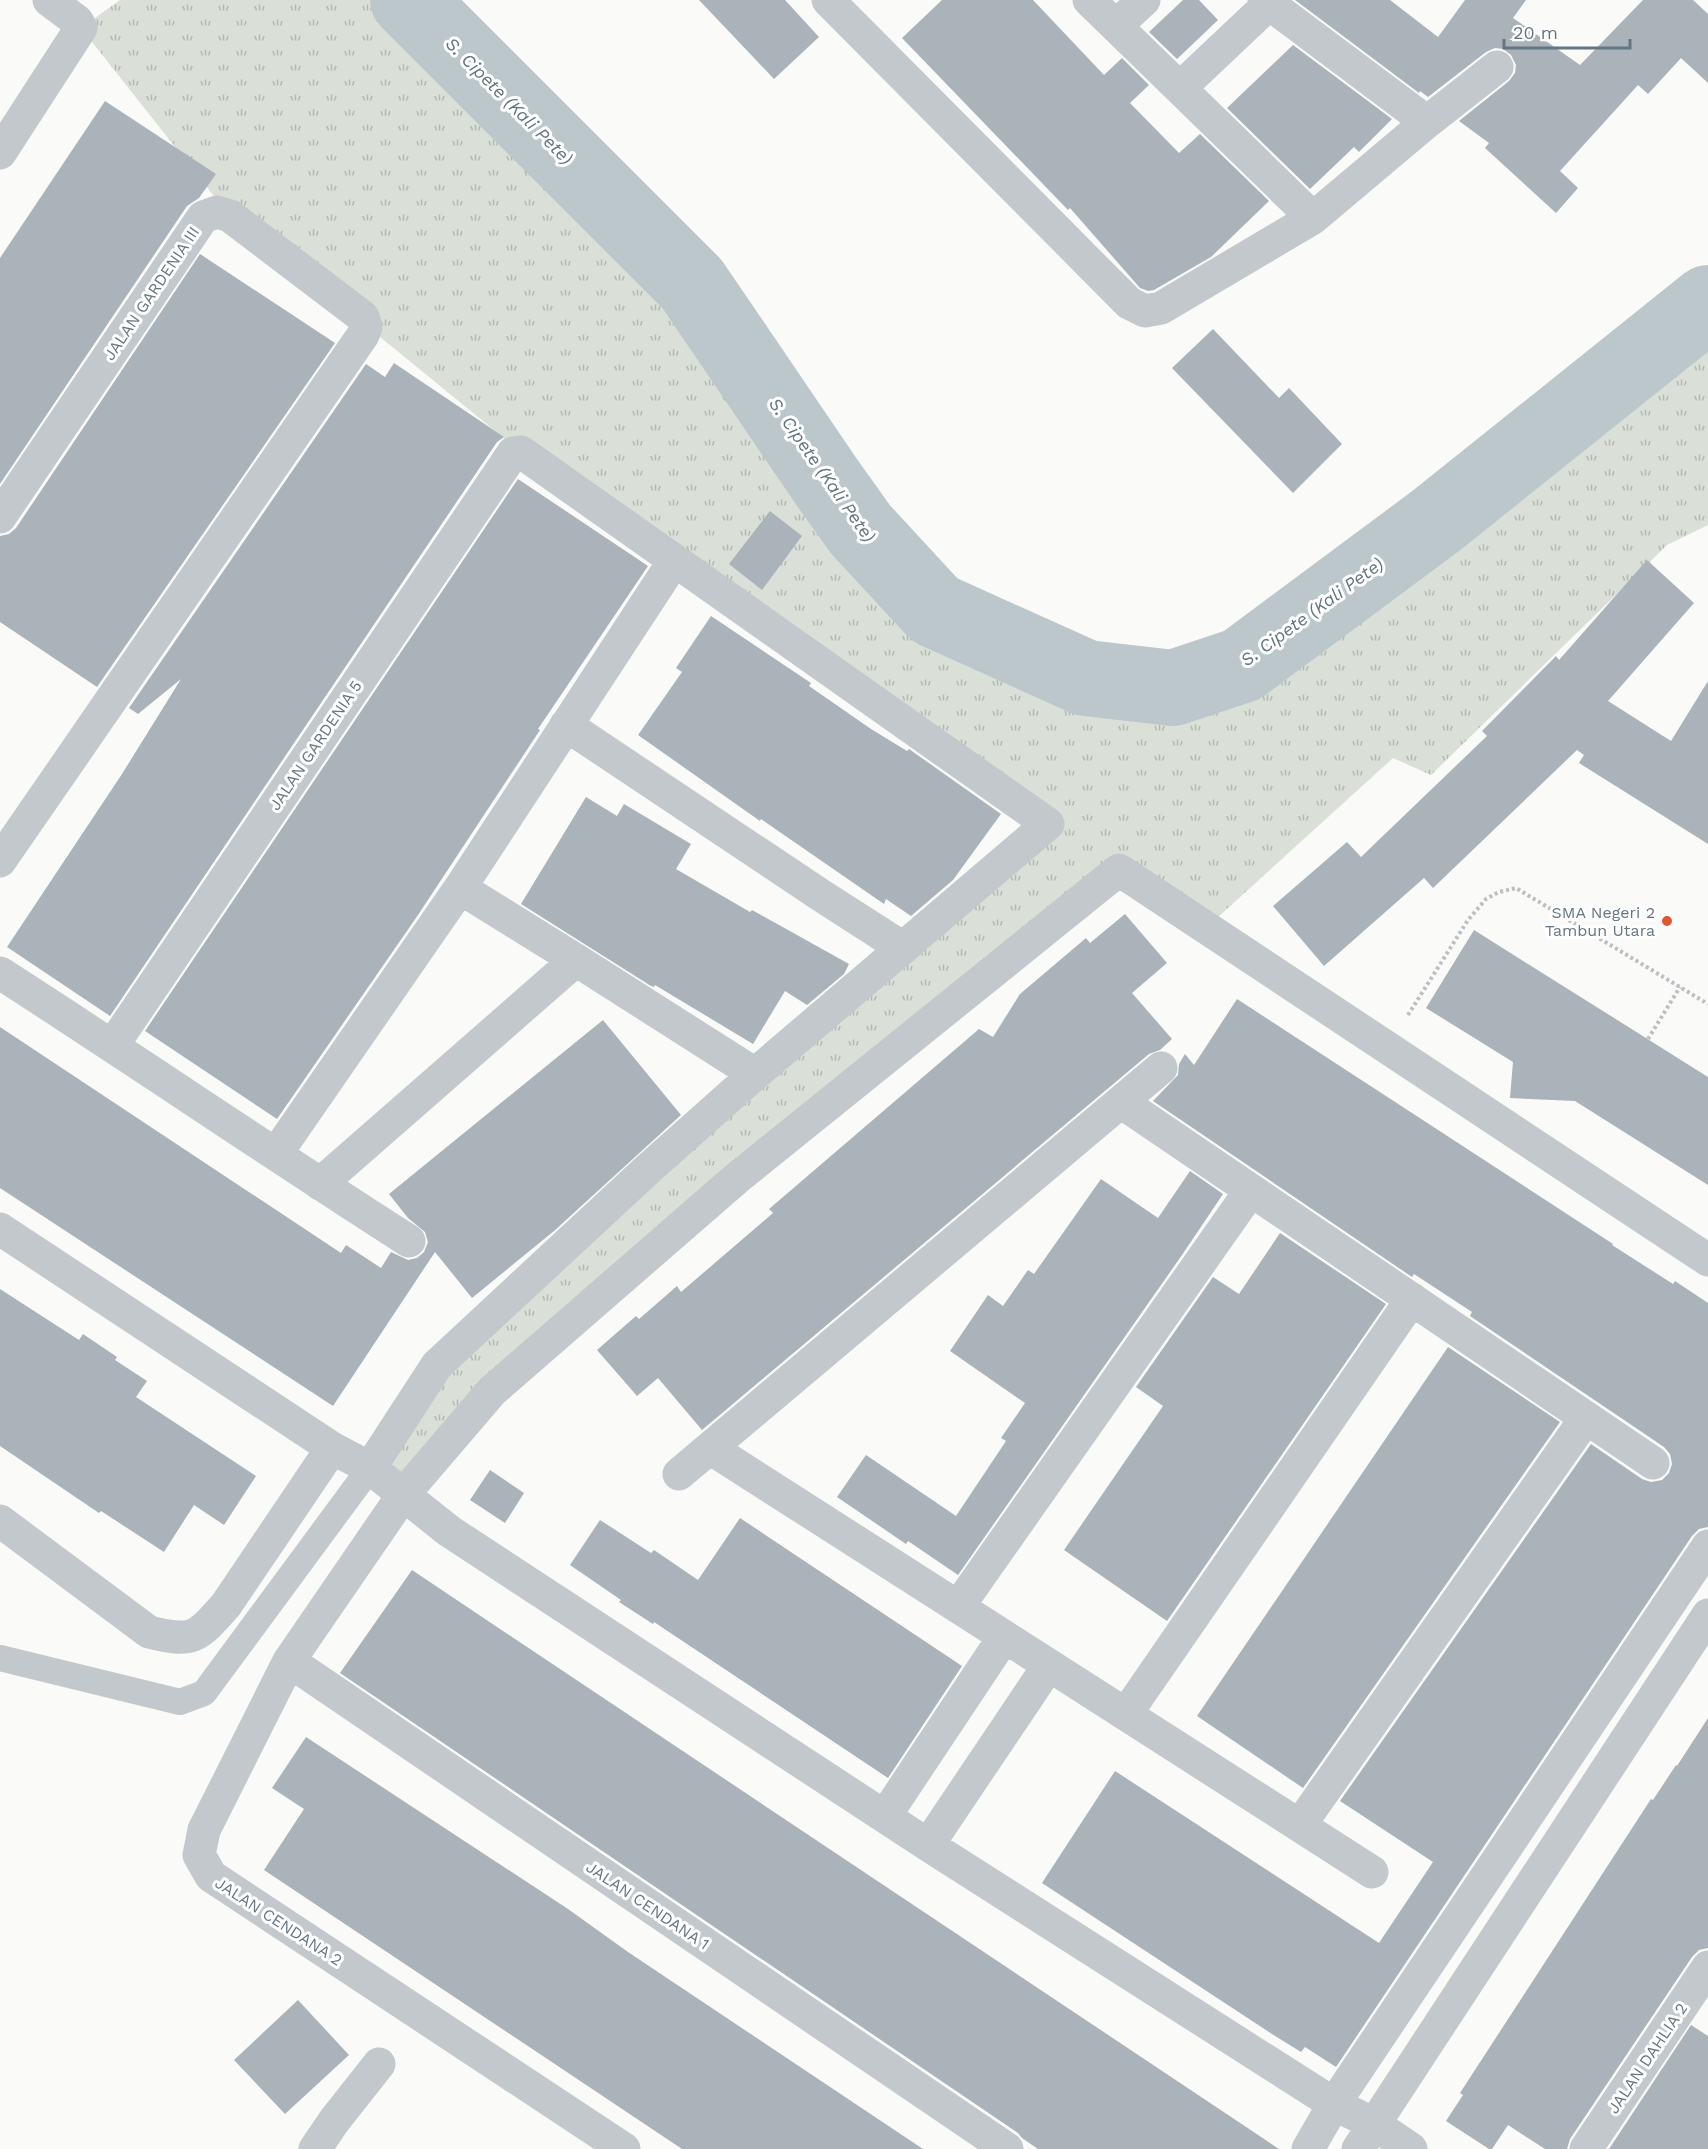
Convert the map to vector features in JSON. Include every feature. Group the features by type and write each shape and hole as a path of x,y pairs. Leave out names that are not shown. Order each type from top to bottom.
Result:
{"street":[{"path":"0,153 81,28 77,21 49,0"},
{"path":"1089,0 1313,218"},
{"path":"1116,26 1144,0"},
{"path":"1180,88 1267,2 1427,122"},
{"path":"845,6 1129,303 1145,311 1161,308 1313,218 1427,122 1497,67"},
{"name":"JALAN GARDENIA III","path":"0,517 203,217 217,212 230,216 363,317 366,327 363,335 0,861"},
{"name":"JALAN GARDENIA 5","path":"113,1045 513,453 521,452 674,561"},
{"path":"276,1154 460,888 674,561 1048,824 755,1074 647,1170 437,1365 370,1468"},
{"path":"566,725 903,948"},
{"name":"JALAN CENDANA 2","path":"624,2149 211,1876 199,1855 204,1830 290,1661 403,1495 492,1391 737,1178 1119,870 1387,1048"},
{"path":"460,888 755,1074"},
{"path":"320,1184 576,960"},
{"path":"0,973 113,1045 408,1241"},
{"path":"1387,1048 1708,1260"},
{"path":"680,1474 1161,1068"},
{"path":"1122,1102 1653,1463"},
{"path":"958,1607 1251,1190"},
{"path":"0,1229 332,1448 370,1468 449,1531 928,1845 1334,2104 1366,2137 1411,2149"},
{"path":"1126,1714 1412,1299"},
{"path":"1300,1825 1586,1418"},
{"path":"0,1521 149,1632 174,1638 193,1637 207,1626 226,1605 332,1448"},
{"path":"710,1448 1372,1872"},
{"path":"1308,2149 1334,2104 1708,1546"},
{"path":"1366,2137 1708,1615"},
{"path":"885,1816 1004,1636"},
{"name":"JALAN CENDANA 1","path":"290,1661 1007,2149"},
{"path":"928,1845 1049,1665"},
{"name":"JALAN DAHLIA 2","path":"1586,2149 1708,1967"},
{"path":"315,2149 379,2064"}],"lane":[{"path":"0,1658 180,1702 204,1694 370,1468"}],"path":[{"path":"1387,1048 1468,920 1486,899 1499,892 1516,888 1708,1004"},
{"path":"1648,1039 1680,987"}],"green space":[{"path":"120,0 402,0 692,284 838,497 935,610 1086,678 1173,688 1242,665 1708,298 1708,525 1667,545 1431,775 1393,758 1206,928 1119,871 737,1178 403,1495 370,1468 437,1365 1048,824 521,452 221,205 81,28"}],"building":[{"path":"699,0 785,0 819,37 774,79"},
{"path":"942,0 1033,0 1104,75 1122,58 1149,85 1130,103 1179,153 1200,134 1269,201 1211,257 1154,290 1148,291 1140,288 1070,208 1068,210 902,38"},
{"path":"1183,0 1199,0 1218,20 1177,59 1149,32"},
{"path":"1295,0 1390,0 1438,37 1465,0 1526,0 1513,18 1580,65 1643,0 1693,0 1708,14 1708,83 1681,58 1648,94 1638,85 1560,171 1578,188 1556,213 1485,148 1489,143 1459,121 1509,81 1515,73 1516,65 1511,55 1503,49 1495,48 1486,52 1428,97 1420,91 1419,93"},
{"path":"1293,45 1392,119 1359,152 1354,147 1310,189 1227,108"},
{"path":"105,101 216,174 199,198 187,206 0,484 0,258"},
{"path":"200,254 335,343 97,687 0,622 0,536 9,534 16,528"},
{"path":"1213,329 1279,398 1289,388 1342,444 1293,493 1172,368"},
{"path":"394,363 504,437 497,442 110,1016 7,947 122,774 181,679 138,714 129,708 366,364 385,377"},
{"path":"518,479 648,566 538,729 540,730 418,915 277,1119 145,1031"},
{"path":"770,511 802,536 762,590 729,564"},
{"path":"1647,560 1694,603 1608,701 1671,741 1708,681 1708,844 1579,763 1584,755 1577,750 1433,888 1424,878 1324,966 1273,906 1347,842 1361,857 1487,736 1482,731 1556,656 1559,660"},
{"path":"711,616 811,683 809,686 871,729 907,751 909,749 1001,814 953,880 911,916 886,899 884,904 761,819 760,821 638,735 682,672 676,668"},
{"path":"586,797 617,816 624,804 691,844 676,869 750,912 752,910 849,964 844,974 807,1005 785,991 753,1044 655,985 651,986 521,904"},
{"path":"1125,914 1167,963 1132,993 1172,1039 1160,1050 1149,1054 702,1430 658,1378 637,1396 597,1350 636,1316 639,1319 677,1286 681,1292 773,1213 769,1209 979,1029 993,1037 1020,994 1086,938 1090,943"},
{"path":"1474,930 1708,1077 1708,1185 1575,1101 1510,1098 1513,1062 1426,1008"},
{"path":"1237,999 1612,1245 1673,1284 1675,1281 1708,1303 1708,1527 1699,1529 1692,1536 1336,2067 1305,2047 1301,2052 1272,2034 1042,1883 1115,1771 1379,1943 1433,1862 1340,1801 1591,1444 1642,1479 1651,1482 1662,1480 1669,1473 1672,1464 1670,1454 1664,1447 1470,1316 1472,1312 1414,1274 1412,1277 1153,1101 1178,1075 1179,1064 1185,1054 1194,1065"},
{"path":"603,1020 681,1115 554,1231 472,1298 435,1252 333,1406 0,1188 0,1027 341,1253 346,1245 381,1268 391,1252 408,1260 417,1258 424,1252 428,1242 425,1232 408,1218 389,1194"},
{"path":"1190,1171 1223,1194 958,1575 908,1541 906,1544 837,1497 866,1455 956,1516 1006,1441 1001,1438 1025,1403 950,1351 988,1295 1003,1306 1028,1270 1034,1274 1101,1179 1158,1218"},
{"path":"1280,1233 1386,1304 1167,1621 1064,1550 1163,1406 1136,1387 1213,1277 1239,1294"},
{"path":"0,1289 79,1340 83,1334 117,1357 115,1360 147,1381 136,1397 256,1476 224,1525 194,1505 164,1552 101,1511 99,1513 0,1446"},
{"path":"1448,1347 1560,1422 1303,1788 1197,1716"},
{"path":"490,1470 524,1493 505,1523 470,1500"},
{"path":"740,1518 962,1666 888,1778 654,1622 653,1624 619,1602 621,1600 570,1565 600,1520 651,1553 654,1550 698,1580"},
{"path":"412,1570 1279,2149 1038,2149 1018,2133 340,1673"},
{"path":"1708,1718 1708,1948 1699,1950 1692,1957 1570,2139 1567,2149 1545,2149 1508,2125 1492,2149 1489,2149 1446,2121 1463,2095 1460,2093 1651,1799 1653,1800 1677,1766"},
{"path":"306,1737 568,1909 628,1952 923,2149 682,2149 264,1870 304,1809 272,1788"},
{"path":"298,2000 349,2055 285,2114 234,2060"},
{"path":"1691,2025 1708,2036 1708,2149 1609,2149"}],"waterway":[{"name":"S. Cipete (Kali Pete)","path":"408,0 692,284 861,530 935,610 1086,678 1173,688 1242,665 1437,520 1708,303"}],"place":[{"name":"SMA Negeri 2 Tambun Utara","path":"1667,921"}]}
